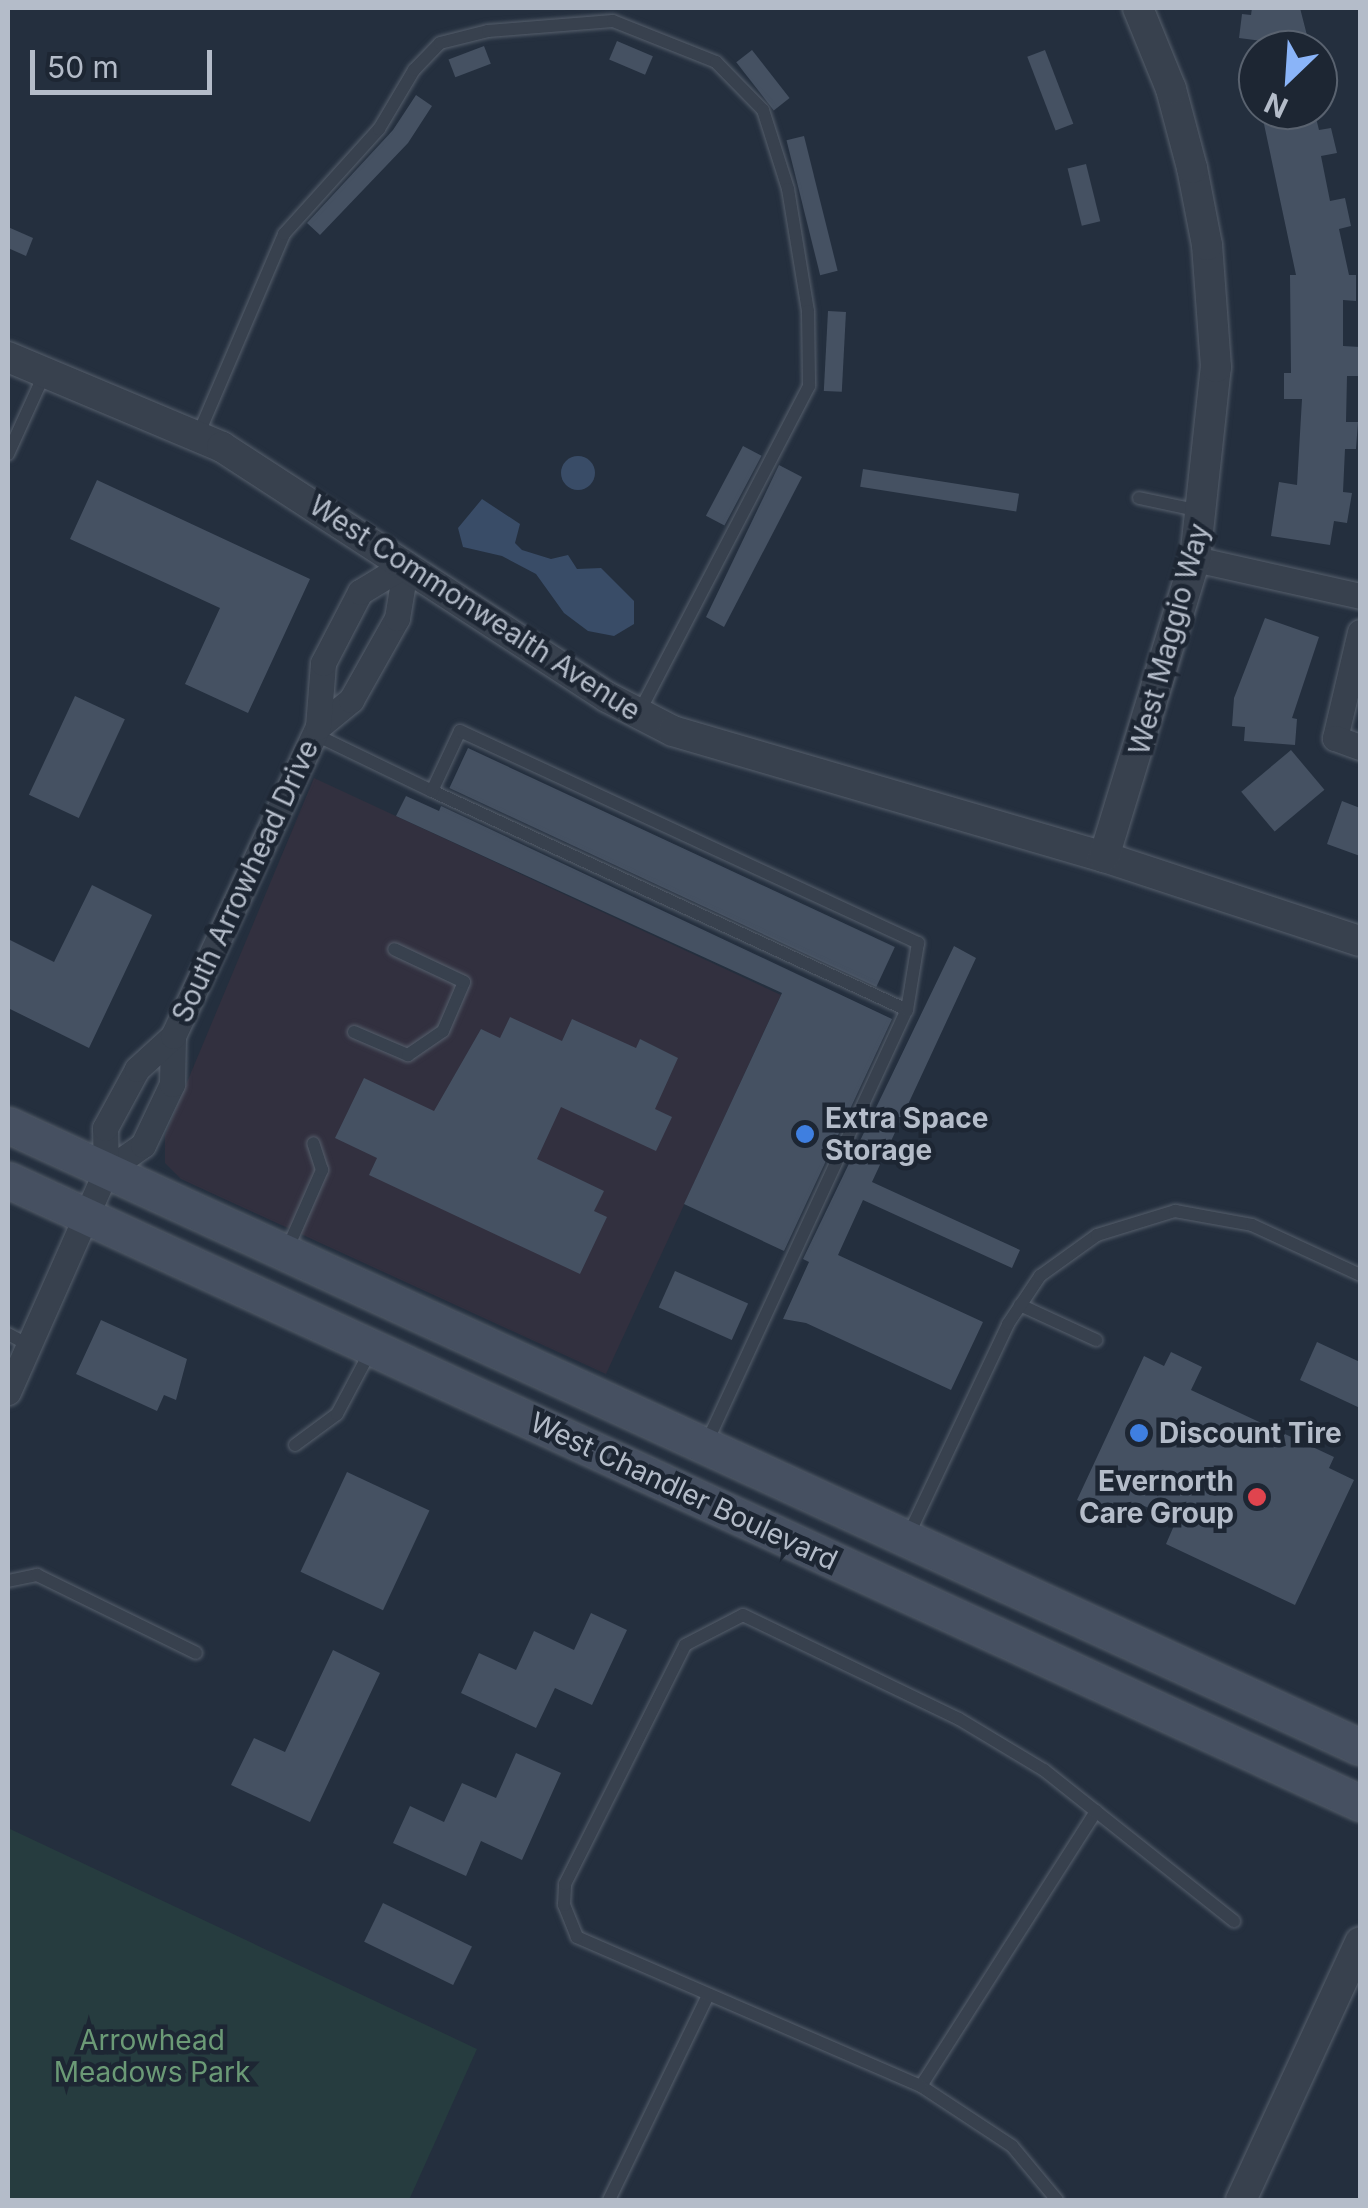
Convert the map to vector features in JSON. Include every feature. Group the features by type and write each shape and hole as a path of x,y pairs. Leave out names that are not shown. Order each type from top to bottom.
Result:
{"main road":[{"name":"West Chandler Boulevard","path":"8,1125 96,1193 372,1347 1360,1803"},
{"name":"West Chandler Boulevard","path":"8,1180 96,1193 286,1252 1360,1747"}],"street":[{"name":"West Maggio Way","path":"1104,856 1195,558 1216,367 1207,245 1171,89 1138,8"},
{"name":"West Commonwealth Avenue","path":"8,356 198,435 406,564 638,716 708,745 1104,856 1360,941"},
{"path":"1195,558 1360,596"},
{"name":"South Arrowhead Drive","path":"316,730 351,700 398,618 406,564"},
{"name":"South Arrowhead Drive","path":"96,1193 105,1128 137,1069 172,1036 316,730 323,663 360,592 406,564"},
{"path":"1360,632 1335,738 1360,747"},
{"name":"South Arrowhead Drive","path":"96,1193 143,1145 172,1084 172,1036"},
{"path":"8,1392 18,1339 96,1193"},
{"path":"1241,2200 1360,1942"}],"lane":[{"path":"198,435 284,234 380,128 414,70 440,43 488,30 613,21 716,62 763,110 788,190 808,311 809,386 638,716"},
{"path":"8,454 46,372"},
{"path":"1139,498 1202,512"},
{"path":"316,730 432,791 907,1010"},
{"path":"432,791 460,731 918,943 907,1010 706,1444"},
{"path":"354,1032 408,1055 443,1030 464,982 394,949"},
{"path":"286,1252 322,1170 313,1144"},
{"path":"908,1536 1020,1306 1040,1276 1097,1235 1176,1212 1252,1225 1360,1275"},
{"path":"1020,1306 1096,1340"},
{"path":"295,1444 337,1414 372,1347"},
{"path":"8,1581 37,1575 196,1653"},
{"path":"1057,2200 1012,2146 922,2086 577,1937 564,1894 685,1644 743,1615 959,1719 1096,1811 1234,1921"},
{"path":"922,2086 1096,1811"},
{"path":"609,2200 708,1995"}],"shaded area":[{"path":"314,778 781,995 606,1374 181,1179 165,1163 165,1135"}],"green space":[{"name":"Arrowhead Meadows Park","path":"8,1828 477,2049 409,2200 8,2200"}],"water":[{"path":"578,456 590,461 595,473 590,485 578,490 566,485 561,473 566,461"},
{"path":"482,499 520,524 515,543 522,550 551,559 568,555 577,569 601,568 634,601 634,624 614,636 588,631 564,613 536,574 502,556 463,547 458,528"}],"building":[{"path":"1252,8 1300,8 1306,30 1240,30 1242,14 1251,15"},
{"path":"617,41 653,56 645,75 609,59"},
{"path":"484,46 491,64 455,77 449,60"},
{"path":"752,50 790,98 774,110 736,62"},
{"path":"1045,50 1073,124 1056,131 1027,57"},
{"path":"416,95 432,106 408,143 320,235 307,223 393,130"},
{"path":"1265,130 1331,130 1337,153 1321,156 1330,201 1345,198 1351,226 1339,229 1349,275 1356,275 1356,301 1343,300 1343,346 1360,347 1359,376 1347,376 1346,422 1358,422 1356,449 1345,449 1343,492 1352,493 1347,523 1334,521 1330,545 1271,536 1279,482 1297,485 1302,399 1284,399 1284,373 1291,373 1290,275 1296,275"},
{"path":"804,136 838,271 820,275 787,140"},
{"path":"1086,164 1100,221 1082,226 1068,169"},
{"path":"8,227 33,238 26,256 8,248"},
{"path":"828,311 846,312 842,392 824,391"},
{"path":"743,446 762,456 724,526 706,516"},
{"path":"779,465 802,477 724,627 706,617"},
{"path":"863,469 1019,494 1016,511 860,487"},
{"path":"97,480 310,579 248,713 185,684 220,608 70,539"},
{"path":"1265,618 1319,637 1292,718 1297,719 1295,745 1244,741 1245,727 1232,726 1234,698"},
{"path":"75,696 125,719 79,818 29,795"},
{"path":"468,748 895,947 876,987 449,788"},
{"path":"1291,750 1324,790 1275,832 1241,792"},
{"path":"406,796 439,811 441,806 892,1019 784,1251 684,1204 782,993 396,816"},
{"path":"1342,801 1360,808 1360,856 1327,844"},
{"path":"92,885 152,915 89,1048 8,1008 8,939 54,962"},
{"path":"954,946 976,958 872,1182 1020,1250 1012,1268 863,1200 838,1255 983,1322 951,1390 806,1323 783,1319 809,1262 803,1259"},
{"path":"510,1017 562,1041 572,1019 636,1048 640,1039 678,1058 655,1109 672,1117 656,1151 561,1107 537,1159 604,1191 594,1211 607,1217 580,1274 369,1175 377,1158 335,1138 364,1078 434,1111 481,1029 500,1038"},
{"path":"675,1271 748,1304 732,1340 659,1308"},
{"path":"101,1320 187,1359 176,1400 164,1395 157,1411 76,1374"},
{"path":"1317,1342 1360,1362 1360,1408 1300,1380"},
{"name":"Evernorth Care Group","path":"1171,1352 1202,1367 1191,1390 1334,1457 1329,1468 1354,1480 1295,1605 1166,1544 1176,1521 1138,1503 1129,1524 1077,1500 1144,1356 1164,1366"},
{"path":"347,1472 429,1510 383,1610 301,1572"},
{"path":"591,1613 627,1630 592,1705 555,1688 536,1728 461,1693 479,1653 516,1670 534,1631 574,1650"},
{"path":"333,1650 380,1673 310,1822 231,1785 254,1738 285,1752"},
{"path":"516,1753 561,1773 522,1860 481,1841 466,1876 393,1843 410,1806 444,1822 462,1783 496,1798"},
{"path":"383,1903 472,1946 453,1985 364,1942"}],"place":[{"name":"Extra Space Storage","path":"805,1134"},
{"name":"Discount Tire","path":"1139,1433"},
{"name":"Evernorth Care Group","path":"1257,1497"}]}
